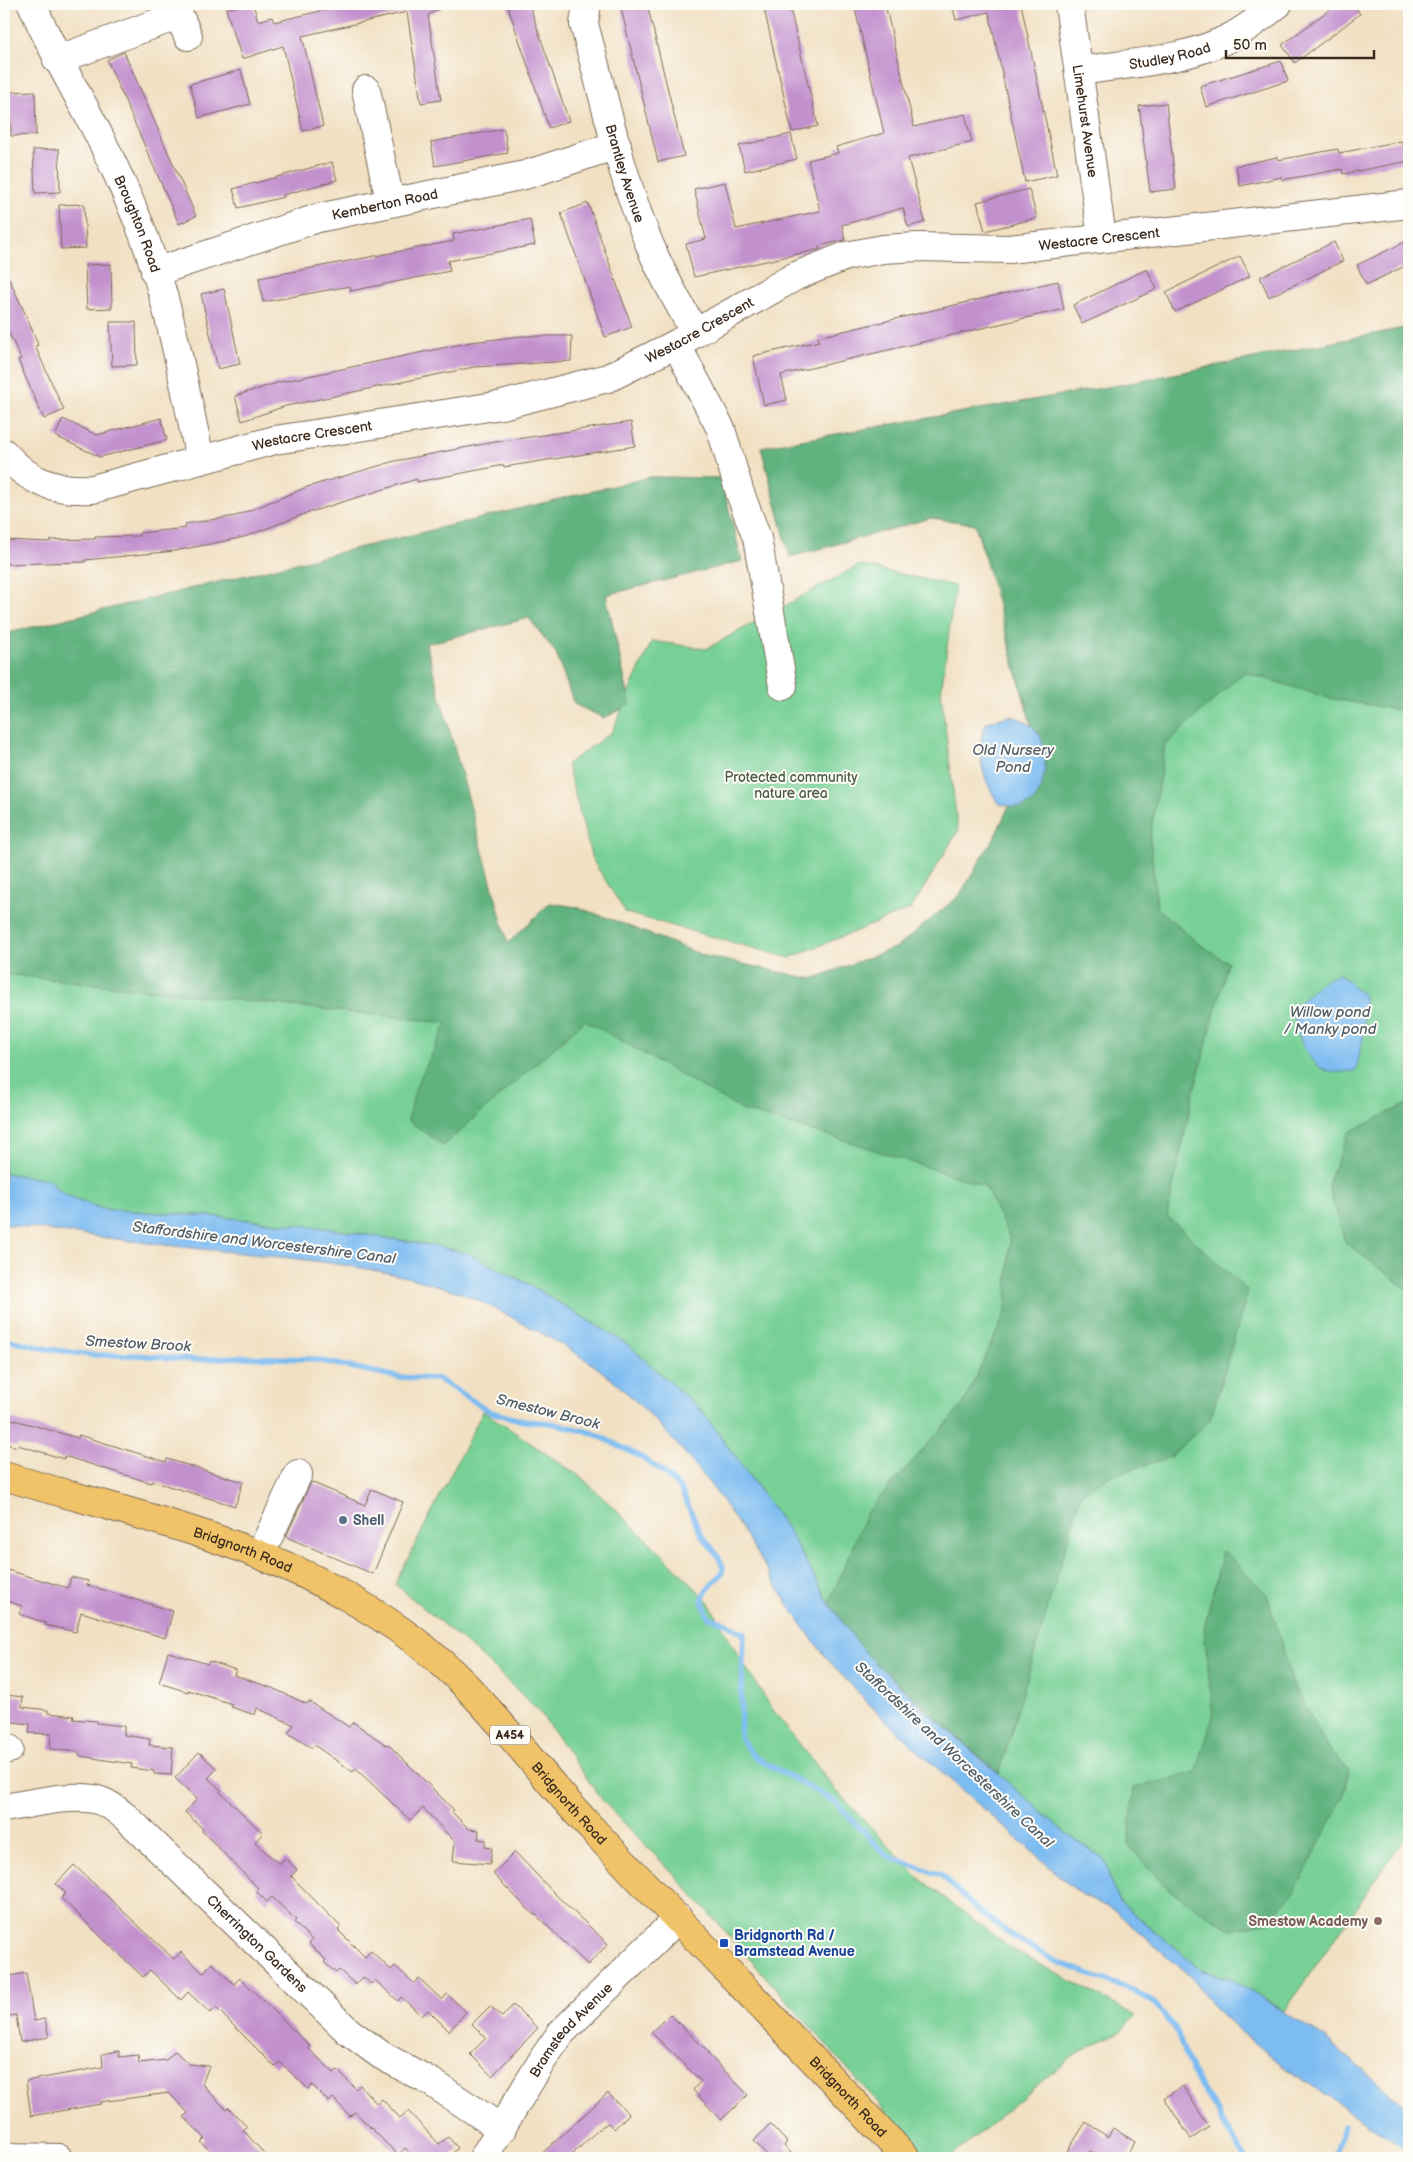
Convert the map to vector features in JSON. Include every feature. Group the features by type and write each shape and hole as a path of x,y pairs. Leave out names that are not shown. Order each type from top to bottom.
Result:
{"highway":[{"name":"Bridgnorth Road","path":"4,1476 197,1533 260,1555 297,1570 344,1595 390,1623 463,1683 575,1811 906,2158"}],"street":[{"name":"Broughton Road","path":"32,4 57,60 119,177 139,224 156,272 172,328 200,459"},
{"name":"Brantley Avenue","path":"587,4 584,24 617,145 643,225 721,429 740,492 758,538 783,686"},
{"name":"Limehurst Avenue","path":"1069,4 1080,71 1102,238"},
{"name":"Studley Road","path":"1080,71 1167,58 1204,48 1230,38 1254,23 1278,4"},
{"path":"57,60 179,15 188,36"},
{"path":"367,90 390,201"},
{"name":"Kemberton Road","path":"156,272 318,218 390,201 524,175 617,145"},
{"name":"Westacre Crescent","path":"4,452 25,473 55,488 72,490 93,489 275,440 502,406 608,378 686,338 796,276 846,256 883,249 917,247 1008,248 1409,204"},
{"path":"260,1555 298,1474"},
{"name":"Cherrington Gardens","path":"4,1808 78,1798 96,1799 112,1806 128,1819 348,2031 375,2051 431,2082 502,2129"},
{"name":"Bramstead Avenue","path":"484,2158 545,2056 561,2033 678,1918"},
{"path":"5,2152 58,2158"}],"green space":[{"path":"1409,327 1409,1832 1284,2011 1231,1979 1201,1970 1120,1902 1111,1884 1105,1860 1068,1835 931,1715 829,1603 788,1530 703,1412 627,1344 528,1284 469,1254 441,1247 325,1228 210,1216 102,1209 66,1195 56,1188 50,1180 4,1173 4,818 448,1023 550,903 576,907 705,956 812,979 897,947 959,896 995,836 1037,746 975,524 931,518 790,557 761,447 1119,385"},
{"path":"1409,327 1409,712 1329,698 1244,672 1165,745 1150,837 1157,908 1198,943 1228,963 1192,1099 1167,1216 1248,1291 1210,1420 1170,1457 1108,1477 1081,1494 999,1774 870,1658 829,1603 867,1512 963,1405 1006,1312 1010,1238 985,1186 850,1142 744,1111 585,1020 443,1146 408,1120 416,1087 447,1023 4,974 4,634 650,477 721,478 742,561 606,595 630,704 604,718 574,704 556,653 529,618 426,644 508,943 550,903 576,907 705,956 812,979 897,947 959,896 995,836 1037,746 993,578 975,524 931,518 790,557 761,447 1119,385"},
{"name":"Protected community nature area","path":"650,477 721,478 742,561 606,595 628,694 652,641 706,649 859,565 955,586 941,693 958,831 911,909 789,958 626,913 592,859 567,764 612,732 622,709 604,718 574,704 556,653 529,618 426,643 4,634"},
{"path":"1409,1103 1409,1291 1345,1242 1328,1184 1349,1132"},
{"path":"483,1411 581,1477 660,1552 708,1601 737,1653 773,1710 836,1790 920,1879 1010,1948 1136,2016 1120,2032 1074,2055 949,2158 927,2158 681,1882 602,1800 539,1711 482,1657 395,1584"},
{"path":"1223,1550 1267,1594 1293,1684 1331,1753 1349,1769 1343,1797 1297,1888 1269,1922 1232,1930 1169,1890 1128,1845 1134,1788 1196,1772 1213,1717 1204,1628"}],"water":[{"name":"Old Nursery Pond","path":"1009,716 1018,718 1034,728 1043,744 1045,765 1041,787 1037,796 1030,803 1022,807 999,804 984,775 980,754 983,732 987,722"},
{"name":"Willow pond / Manky pond","path":"1339,974 1364,995 1364,1034 1356,1071 1331,1072 1313,1061 1307,1054 1299,1036 1292,1009 1322,982"},
{"name":"Staffordshire and Worcestershire Canal","path":"4,1173 50,1180 56,1188 66,1195 102,1209 210,1216 325,1228 441,1247 469,1254 528,1284 627,1344 703,1412 788,1530 829,1603 870,1658 931,1715 1068,1835 1105,1860 1111,1884 1120,1902 1201,1970 1231,1979 1327,2039 1409,2110 1409,2152 1286,2068 1235,2027 1213,2006 1191,1977 1115,1911 1081,1894 1065,1881 891,1726 820,1650 748,1539 694,1464 639,1405 587,1360 548,1337 473,1298 430,1283 398,1275 300,1259 4,1224"}],"building":[{"path":"244,4 253,4 258,21 272,17 274,22 350,4 449,4 428,15 441,100 421,103 407,12 302,36 323,126 303,131 283,46 242,59 226,9"},
{"path":"507,4 529,4 569,121 549,128"},
{"path":"620,4 647,4 684,156 658,162"},
{"path":"763,4 789,4 818,126 792,132"},
{"path":"854,4 885,4 914,127 965,114 972,142 908,158 925,222 908,227 903,208 842,225 845,240 819,246 820,249 694,277 686,244 706,239 694,189 725,182 736,229 820,211 808,160 838,153 836,147 884,133"},
{"path":"952,4 1021,4 1057,175 1025,182 989,12 956,20"},
{"path":"1337,4 1353,4 1360,14 1295,63 1282,45"},
{"path":"124,52 196,216 179,224 107,60"},
{"path":"1281,61 1288,81 1206,107 1200,86"},
{"path":"241,70 250,104 199,118 190,84"},
{"path":"35,91 36,135 11,136 10,92"},
{"path":"1166,103 1176,189 1150,192 1139,106"},
{"path":"504,129 508,153 435,166 431,142"},
{"path":"791,134 797,159 745,171 739,146"},
{"path":"1401,141 1403,146 1409,145 1409,161 1343,174 1342,169 1282,180 1282,177 1240,186 1236,166 1277,157 1278,160 1338,149 1339,153"},
{"path":"59,149 60,192 35,193 33,150"},
{"path":"332,162 337,180 283,195 284,197 238,208 233,189"},
{"path":"1029,189 1037,218 985,231 977,202"},
{"path":"588,203 632,327 605,337 561,213"},
{"path":"84,204 86,248 61,249 59,205"},
{"path":"530,219 535,245 448,261 450,271 351,291 350,286 263,302 259,278 454,241 453,234"},
{"path":"1409,240 1409,264 1366,285 1357,265"},
{"path":"1334,242 1343,261 1269,297 1260,277"},
{"path":"1240,256 1250,276 1175,312 1166,292"},
{"path":"111,264 112,308 87,309 85,265"},
{"path":"4,268 29,322 38,345 35,346 64,410 44,419 18,360 21,359 4,322"},
{"path":"1147,269 1157,289 1082,324 1073,305"},
{"path":"1058,281 1064,309 781,375 787,400 764,405 753,356 819,341 818,337"},
{"path":"224,289 240,364 218,369 201,294"},
{"path":"110,322 136,322 137,365 112,366"},
{"path":"522,336 572,336 571,361 474,367 286,406 242,421 235,396 280,382 471,342"},
{"path":"161,418 167,440 100,457 55,436 63,419 97,435"},
{"path":"631,422 635,446 504,467 504,465 417,482 417,479 310,512 244,537 175,551 85,560 85,562 4,564 5,540 50,542 50,540 139,536 139,533 186,528 185,524 236,516 307,487 395,461 489,443"},
{"path":"4,1417 78,1438 79,1435 166,1462 167,1459 243,1482 235,1506 64,1456 64,1459 18,1445 17,1447 4,1443"},
{"name":"Shell","path":"311,1482 365,1505 372,1489 403,1502 373,1574 286,1537"},
{"path":"4,1569 68,1588 71,1577 88,1581 87,1585 173,1611 165,1638 81,1612 76,1632 45,1625 46,1623 19,1614 22,1606 4,1600"},
{"path":"168,1652 208,1664 209,1661 236,1670 234,1675 272,1688 307,1704 309,1701 349,1727 353,1722 386,1745 388,1744 454,1810 452,1812 469,1829 479,1830 478,1839 486,1840 485,1847 492,1848 490,1864 453,1861 455,1842 423,1808 410,1820 355,1768 353,1772 314,1745 312,1748 288,1733 294,1725 257,1708 255,1715 231,1707 232,1704 159,1683"},
{"path":"6,1695 23,1697 22,1707 74,1716 73,1719 124,1726 124,1735 150,1739 149,1745 173,1747 171,1775 154,1774 154,1771 131,1768 132,1764 79,1756 79,1752 50,1749 51,1734 29,1733 30,1724 4,1721"},
{"path":"199,1752 217,1769 208,1778 263,1833 255,1842 279,1864 285,1858 297,1870 291,1876 341,1927 338,1930 365,1957 371,1951 391,1970 395,1966 414,1983 419,1978 442,2000 447,1994 466,2012 449,2031 428,2010 422,2016 401,1997 398,2001 375,1980 371,1984 363,1977 356,1985 339,1970 336,1973 324,1962 326,1960 309,1944 312,1940 294,1922 296,1920 272,1897 267,1902 256,1891 258,1888 202,1831 203,1829 185,1812 197,1799 175,1778"},
{"path":"515,1852 555,1894 608,1944 588,1965 493,1874"},
{"path":"74,1865 174,1959 181,1952 203,1973 212,1963 234,1984 240,1978 310,2046 308,2048 334,2073 337,2070 356,2089 360,2085 377,2104 382,2099 400,2118 408,2111 439,2144 448,2137 458,2148 450,2156 452,2158 415,2158 405,2148 398,2155 355,2112 350,2116 333,2098 329,2102 312,2085 308,2089 280,2062 275,2067 216,2008 210,2013 188,1992 181,2000 150,1970 143,1977 61,1898 66,1893 56,1884"},
{"path":"26,1973 34,2021 45,2019 49,2037 20,2042 16,2015 4,2017 4,1977"},
{"path":"513,2005 538,2028 492,2076 470,2054 486,2038 472,2024 490,2006 502,2017"},
{"path":"670,2014 748,2095 721,2120 693,2090 701,2081 651,2032"},
{"path":"119,2051 119,2057 138,2055 139,2063 166,2060 175,2051 189,2064 209,2066 202,2084 247,2127 243,2130 268,2158 217,2158 201,2142 205,2138 184,2117 188,2113 169,2093 100,2102 101,2104 31,2116 26,2081 103,2067 102,2054"},
{"path":"1183,2086 1209,2127 1191,2139 1164,2098"},
{"path":"608,2093 629,2114 614,2129 608,2123 601,2127 572,2155 575,2158 537,2158"},
{"path":"1086,2122 1108,2137 1113,2128 1135,2142 1125,2158 1101,2158 1090,2151 1086,2158 1063,2158"},
{"path":"770,2124 787,2142 784,2146 796,2158 770,2158 754,2141"}],"waterway":[{"name":"Smestow Brook","path":"4,1339 48,1349 91,1355 137,1355 196,1360 237,1357 312,1359 398,1377 438,1379 491,1412 524,1421 551,1423 593,1433 641,1457 659,1469 680,1488 701,1534 718,1556 723,1567 722,1573 706,1591 702,1600 709,1618 726,1623 744,1634 740,1737 754,1757 834,1801 887,1856 941,1875 975,1908 1014,1937 1055,1961 1135,1991 1155,2004 1175,2028 1192,2072 1245,2158"},
{"path":"1332,2158 1344,2126"}],"place":[{"name":"Shell","path":"343,1520"},
{"name":"Smestow Academy","path":"1378,1921"},
{"name":"Bridgnorth Rd / Bramstead Avenue","path":"724,1943"}]}
